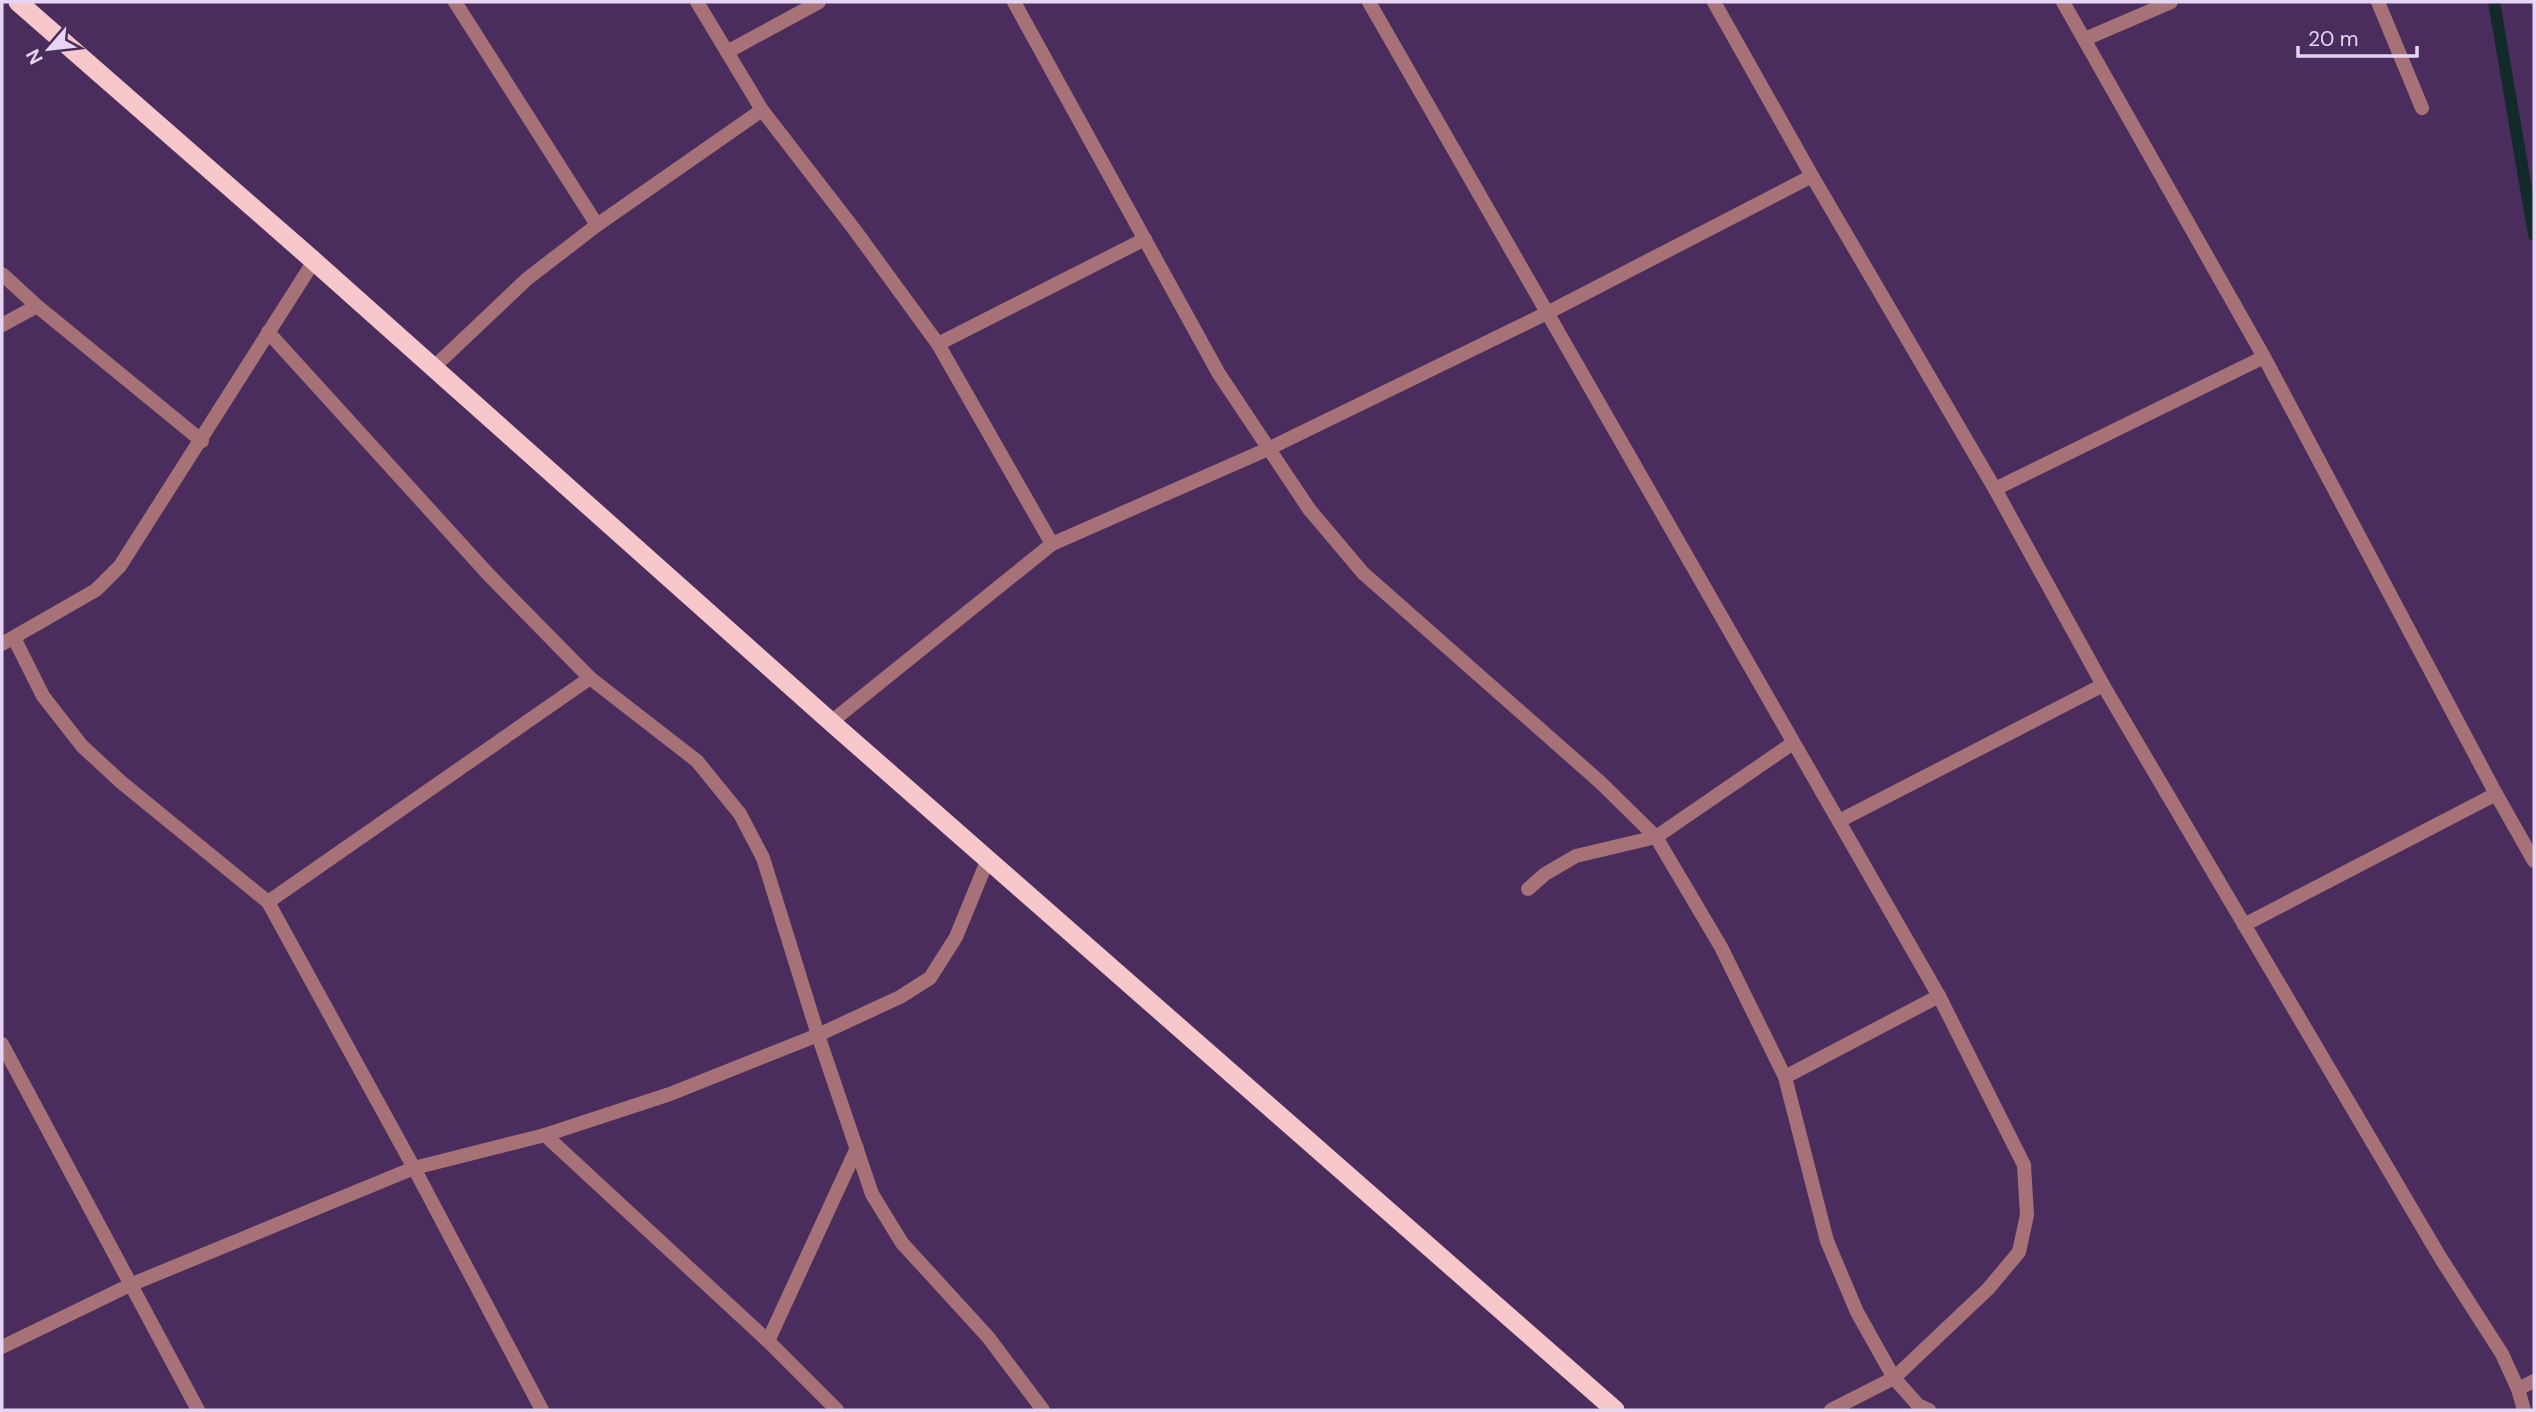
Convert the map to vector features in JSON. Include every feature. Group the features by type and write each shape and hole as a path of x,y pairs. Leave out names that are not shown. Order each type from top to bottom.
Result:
{"highway":[{"path":"18,2 434,367 831,722 1615,1410"}],"street":[{"path":"455,2 597,225"},
{"path":"696,2 762,110 938,344 1052,544"},
{"path":"727,52 819,2"},
{"path":"1014,2 1219,374 1309,509 1363,573 1600,782 1656,836 1721,947 1785,1077 1827,1241 1857,1312 1894,1378 1918,1405 1929,1410"},
{"path":"1369,2 1939,996 2024,1165 2027,1215 2019,1252 1988,1289 1894,1378 1831,1410"},
{"path":"1714,2 1995,489 2104,685 2440,1256 2502,1354 2524,1410"},
{"path":"2063,2 2264,357 2534,861"},
{"path":"2085,39 2171,2"},
{"path":"2378,2 2422,108"},
{"path":"434,367 527,279 597,225 762,110"},
{"path":"831,722 1052,544 1268,449 1547,313 1812,176"},
{"path":"938,344 1145,239"},
{"path":"314,261 202,441 120,566 96,590 8,641 43,696 82,746 121,782 268,902 414,1168 542,1410"},
{"path":"2,274 37,306 202,441"},
{"path":"2,325 37,306"},
{"path":"268,332 488,574 590,678 697,761 740,814 762,858 872,1194 902,1243 988,1337 1043,1410"},
{"path":"1995,489 2264,357"},
{"path":"268,902 590,678"},
{"path":"1839,821 2104,685"},
{"path":"1528,889 1545,874 1576,856 1656,836 1793,743"},
{"path":"2244,925 2496,794"},
{"path":"2,1347 130,1285 414,1168 545,1135 670,1094 818,1035 900,997 930,978 956,937 988,859"},
{"path":"1785,1077 1939,996"},
{"path":"2,1044 198,1410"},
{"path":"545,1135 768,1341 838,1410"},
{"path":"768,1341 857,1148"},
{"path":"2518,1389 2534,1381"}],"waterway":[{"path":"2494,2 2534,235"}]}
